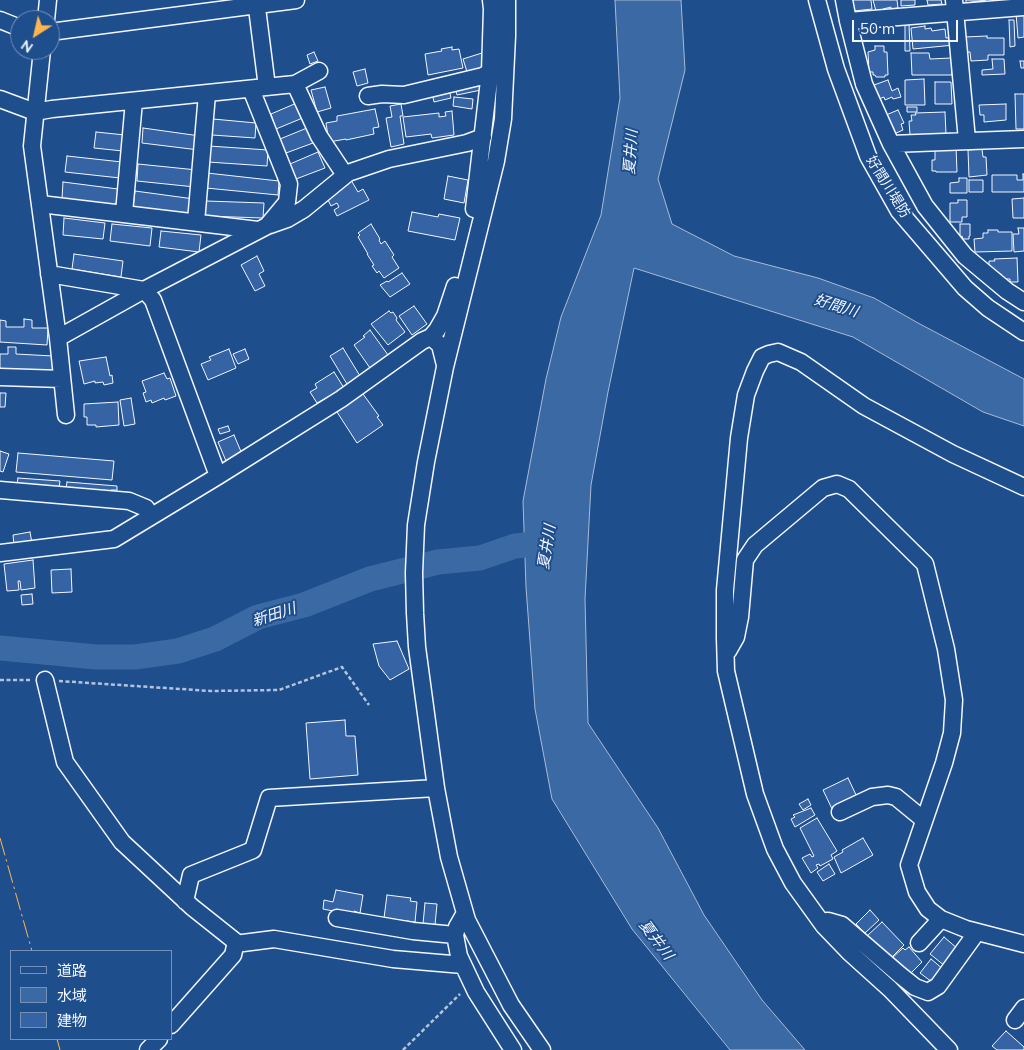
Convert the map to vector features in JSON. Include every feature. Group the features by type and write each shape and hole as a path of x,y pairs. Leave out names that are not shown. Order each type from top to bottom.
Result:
{"street":[{"path":"60,31 256,3 296,0"},
{"path":"0,553 114,539 341,399 437,330 445,316 455,288 472,218 490,72 491,0"},
{"path":"507,0 502,128 496,161 445,367 426,462 416,525 415,613 417,647 436,788 449,857 467,920 511,1005 542,1050"},
{"name":"好間川堤防","path":"817,0 836,69 861,138 868,156 899,211 965,288 988,308 1024,332"},
{"path":"844,0 864,84 892,144 925,206 965,256 1007,291 1024,302"},
{"path":"256,3 259,88 289,184 287,202 263,228"},
{"path":"848,21 955,6 1024,7"},
{"path":"955,6 968,140"},
{"path":"41,60 32,146 58,338 66,415"},
{"path":"0,99 35,112 295,84 319,71"},
{"path":"368,96 382,94 404,95 483,76 490,72"},
{"path":"295,84 319,136 345,175"},
{"path":"196,222 206,94"},
{"path":"124,214 134,101"},
{"path":"58,338 144,290 263,228 287,219 304,209 345,175 389,158 467,143 483,137"},
{"path":"892,144 1024,139"},
{"path":"40,204 263,228"},
{"path":"49,274 144,290 153,300 218,476"},
{"path":"431,336 440,344 445,367"},
{"path":"949,1050 821,922 793,883 765,825 755,794 726,670 725,590 739,438 746,395 755,371 762,357 778,352 800,362 864,406 952,454 1024,487"},
{"path":"0,377 62,379"},
{"path":"726,654 736,637 745,560 755,545 823,488 837,484 849,490 925,564 931,582 946,649 954,700 954,719 944,763 909,866 917,892 928,909 941,919 966,929 1024,944"},
{"path":"0,490 129,501 146,508 151,516"},
{"path":"46,680 65,762 122,842 185,901 236,942 233,955 172,1024"},
{"path":"185,901 191,875 253,850 269,798 436,788"},
{"path":"840,812 872,797 888,795 896,797 924,820"},
{"path":"465,913 455,935 459,956 470,980 513,1050"},
{"path":"337,918 455,935"},
{"path":"919,943 941,919"},
{"path":"821,922 828,921 842,925 900,975 915,986 928,992 938,986 977,932"},
{"path":"235,944 274,939 393,959 463,965"},
{"path":"148,1050 158,1040"}],"path":[{"path":"0,680 46,680 211,691 279,690 342,667 368,705"},
{"path":"403,1050 463,991 470,980"}],"water":[{"path":"615,0 681,0 685,70 658,179 672,224 734,256 818,278 874,298 1024,379 1024,426 983,412 853,337 634,268 591,485 585,599 588,723 658,828 704,915 762,1000 805,1050 730,1050 632,929 552,799 535,709 526,587 523,501 546,379 561,317 601,215 620,98"}],"building":[{"path":"852,0 871,0 872,9 854,11"},
{"path":"873,0 897,0 898,8 891,9 891,7 876,11"},
{"path":"901,0 915,0 915,5 901,6"},
{"path":"927,0 941,0 942,4 928,5"},
{"path":"966,0 986,0 966,3"},
{"path":"1016,13 1024,13 1024,37 1018,38"},
{"path":"1009,20 1014,20 1015,46 1010,47"},
{"path":"905,23 909,23 910,51 905,51"},
{"path":"925,26 925,29 931,28 932,31 945,29 946,38 953,37 954,45 913,49 911,28"},
{"path":"987,36 987,38 1004,38 1004,55 988,55 988,60 971,61 970,52 965,52 965,37"},
{"path":"875,46 884,46 884,52 887,52 888,75 885,75 885,77 876,77 873,75 873,72 869,72 868,52 875,50"},
{"path":"452,47 452,50 459,49 463,68 428,75 425,54"},
{"path":"314,52 318,61 310,64 307,55"},
{"path":"482,53 487,69 468,75 463,59"},
{"path":"911,53 929,53 930,59 951,58 952,75 912,75"},
{"path":"992,59 1004,59 1005,74 982,75 982,70 993,69"},
{"path":"1020,61 1024,61 1024,68 1021,68"},
{"path":"365,69 368,83 357,86 353,72"},
{"path":"924,79 925,105 905,105 905,80"},
{"path":"888,80 892,91 898,88 901,97 893,99 892,97 885,100 884,97 879,99 874,85"},
{"path":"479,82 481,90 457,95 455,87"},
{"path":"935,82 951,82 952,104 935,104"},
{"path":"325,87 331,108 317,112 311,90"},
{"path":"449,89 451,98 434,102 432,93"},
{"path":"1015,94 1024,94 1024,129 1016,129"},
{"path":"454,97 473,99 472,109 453,106"},
{"path":"299,102 305,117 276,129 271,114"},
{"path":"401,104 403,116 400,116 404,144 391,147 386,118 392,117 390,106"},
{"path":"1006,104 1006,120 984,122 984,115 980,115 979,105"},
{"path":"907,107 917,107 917,112 907,112"},
{"path":"375,109 379,127 373,128 374,134 329,142 326,123 337,121 337,116"},
{"path":"898,110 904,123 901,124 903,130 894,134 886,115"},
{"path":"452,111 454,135 432,138 431,134 406,137 403,117 439,113 439,117 446,116 445,112"},
{"path":"945,112 946,134 910,135 909,121 912,121 911,115 916,115 915,113"},
{"path":"213,119 256,123 255,138 212,135"},
{"path":"143,128 200,136 199,150 142,143"},
{"path":"307,128 313,143 286,153 280,139"},
{"path":"96,132 125,135 123,151 94,148"},
{"path":"209,146 268,150 267,166 208,162"},
{"path":"956,146 957,172 932,171 932,160 935,160 935,147"},
{"path":"982,149 983,157 986,157 987,175 969,177 968,150"},
{"path":"318,152 325,168 296,179 290,164"},
{"path":"67,156 122,162 120,178 65,172"},
{"path":"138,164 197,170 195,187 137,181"},
{"path":"207,173 279,181 278,195 206,188"},
{"path":"1023,174 1024,192 992,192 992,175 1017,175 1017,180 1023,180"},
{"path":"448,176 468,180 464,203 444,199"},
{"path":"959,178 967,178 967,193 950,193 950,183 959,182"},
{"path":"351,180 358,192 363,189 369,200 337,216 334,210 339,207 337,203 331,206 327,198 340,190 339,187"},
{"path":"969,180 983,180 983,192 969,192"},
{"path":"63,182 118,189 116,205 62,199"},
{"path":"135,191 194,199 192,215 133,208"},
{"path":"1024,198 1024,218 1013,218 1012,199"},
{"path":"958,200 967,200 967,217 962,217 962,222 950,222 950,203 958,203"},
{"path":"206,201 264,203 263,218 205,216"},
{"path":"412,212 438,217 439,214 460,218 455,240 408,231"},
{"path":"64,218 105,223 103,239 63,235"},
{"path":"112,224 152,228 150,246 110,241"},
{"path":"371,224 381,244 385,241 394,255 392,257 399,268 384,278 372,266 374,265 358,237 360,235 358,233"},
{"path":"960,224 970,224 969,239 960,237"},
{"path":"1018,228 1024,228 1024,251 1014,252 1013,234 1019,234"},
{"path":"988,230 1012,232 1012,251 975,252 974,239 983,238 983,233 988,233"},
{"path":"161,231 201,235 199,252 159,247"},
{"path":"74,254 123,261 121,277 72,269"},
{"path":"257,256 264,271 259,274 265,286 255,291 241,265"},
{"path":"1017,258 1018,282 1010,282 1010,279 1001,279 1001,274 989,271 989,261"},
{"path":"402,273 410,284 390,297 380,285"},
{"path":"414,306 427,324 412,335 399,316"},
{"path":"389,311 393,312 397,318 396,320 405,332 388,345 371,324"},
{"path":"24,319 32,320 32,328 48,328 47,345 0,342 0,320 6,321 6,327 24,327"},
{"path":"370,330 388,355 370,368 354,345 365,337 363,336"},
{"path":"8,347 16,347 16,354 53,356 53,372 0,369 0,354 8,354"},
{"path":"343,348 360,376 347,384 330,356"},
{"path":"229,349 236,368 208,380 201,364 211,360 209,357"},
{"path":"245,349 249,359 238,364 233,354"},
{"path":"106,357 113,383 104,385 103,382 95,383 95,381 84,384 79,361"},
{"path":"334,372 344,388 317,403 310,392 317,388 315,384"},
{"path":"164,373 167,379 170,378 176,396 152,403 151,400 146,402 143,393 146,392 142,381"},
{"path":"0,393 6,393 5,407 0,407"},
{"path":"363,394 379,416 377,417 383,425 357,443 337,412"},
{"path":"131,398 135,424 124,426 120,400"},
{"path":"118,402 119,425 96,427 96,425 87,425 87,417 84,417 84,404"},
{"path":"228,426 230,431 220,434 218,429"},
{"path":"234,435 242,454 226,461 218,442"},
{"path":"0,451 9,454 3,472 0,471"},
{"path":"18,453 114,461 112,480 16,472"},
{"path":"18,478 60,481 59,488 17,484"},
{"path":"67,482 117,486 117,490 111,490 111,492 66,488"},
{"path":"30,532 32,543 14,545 13,535"},
{"path":"33,560 35,588 21,590 20,581 18,581 19,590 7,591 4,564"},
{"path":"71,569 72,592 52,593 51,570"},
{"path":"32,594 33,604 22,605 21,595"},
{"path":"397,641 409,669 390,680 379,666 373,644"},
{"path":"345,720 346,736 355,736 358,775 310,779 306,723"},
{"path":"848,778 858,799 833,811 823,790"},
{"path":"808,799 811,805 803,810 799,804"},
{"path":"811,808 815,815 795,827 791,819 795,817 793,815"},
{"path":"817,818 837,851 831,855 833,859 820,866 819,864 816,865 818,868 811,873 802,858 810,854 812,857 814,856 800,828"},
{"path":"863,838 873,855 841,873 834,857"},
{"path":"829,864 835,874 823,881 817,872"},
{"path":"336,890 363,895 360,913 354,911 353,915 323,909 324,900 333,902"},
{"path":"387,895 411,898 410,901 417,902 415,922 384,918"},
{"path":"425,903 437,904 435,925 423,924"},
{"path":"870,910 879,920 865,933 856,924"},
{"path":"882,922 904,945 889,960 867,936"},
{"path":"944,937 958,949 945,966 930,954"},
{"path":"909,947 922,962 909,975 892,958 903,948 905,950"},
{"path":"931,959 943,969 932,982 920,973"},
{"path":"1006,1031 1024,1047 1024,1050 997,1050 992,1046"}],"waterway":[{"name":"新田川","path":"0,648 96,657 135,657 178,651 215,639 258,617 304,605 370,579 438,562 480,558 515,546 545,543"}],"power":[{"path":"0,838 32,950"},
{"path":"57,1040 60,1050"}],"water label":[{"name":"夏井川","path":"631,152"},
{"name":"好間川","path":"836,306"},
{"name":"夏井川","path":"547,547"},
{"name":"夏井川","path":"656,940"}]}
